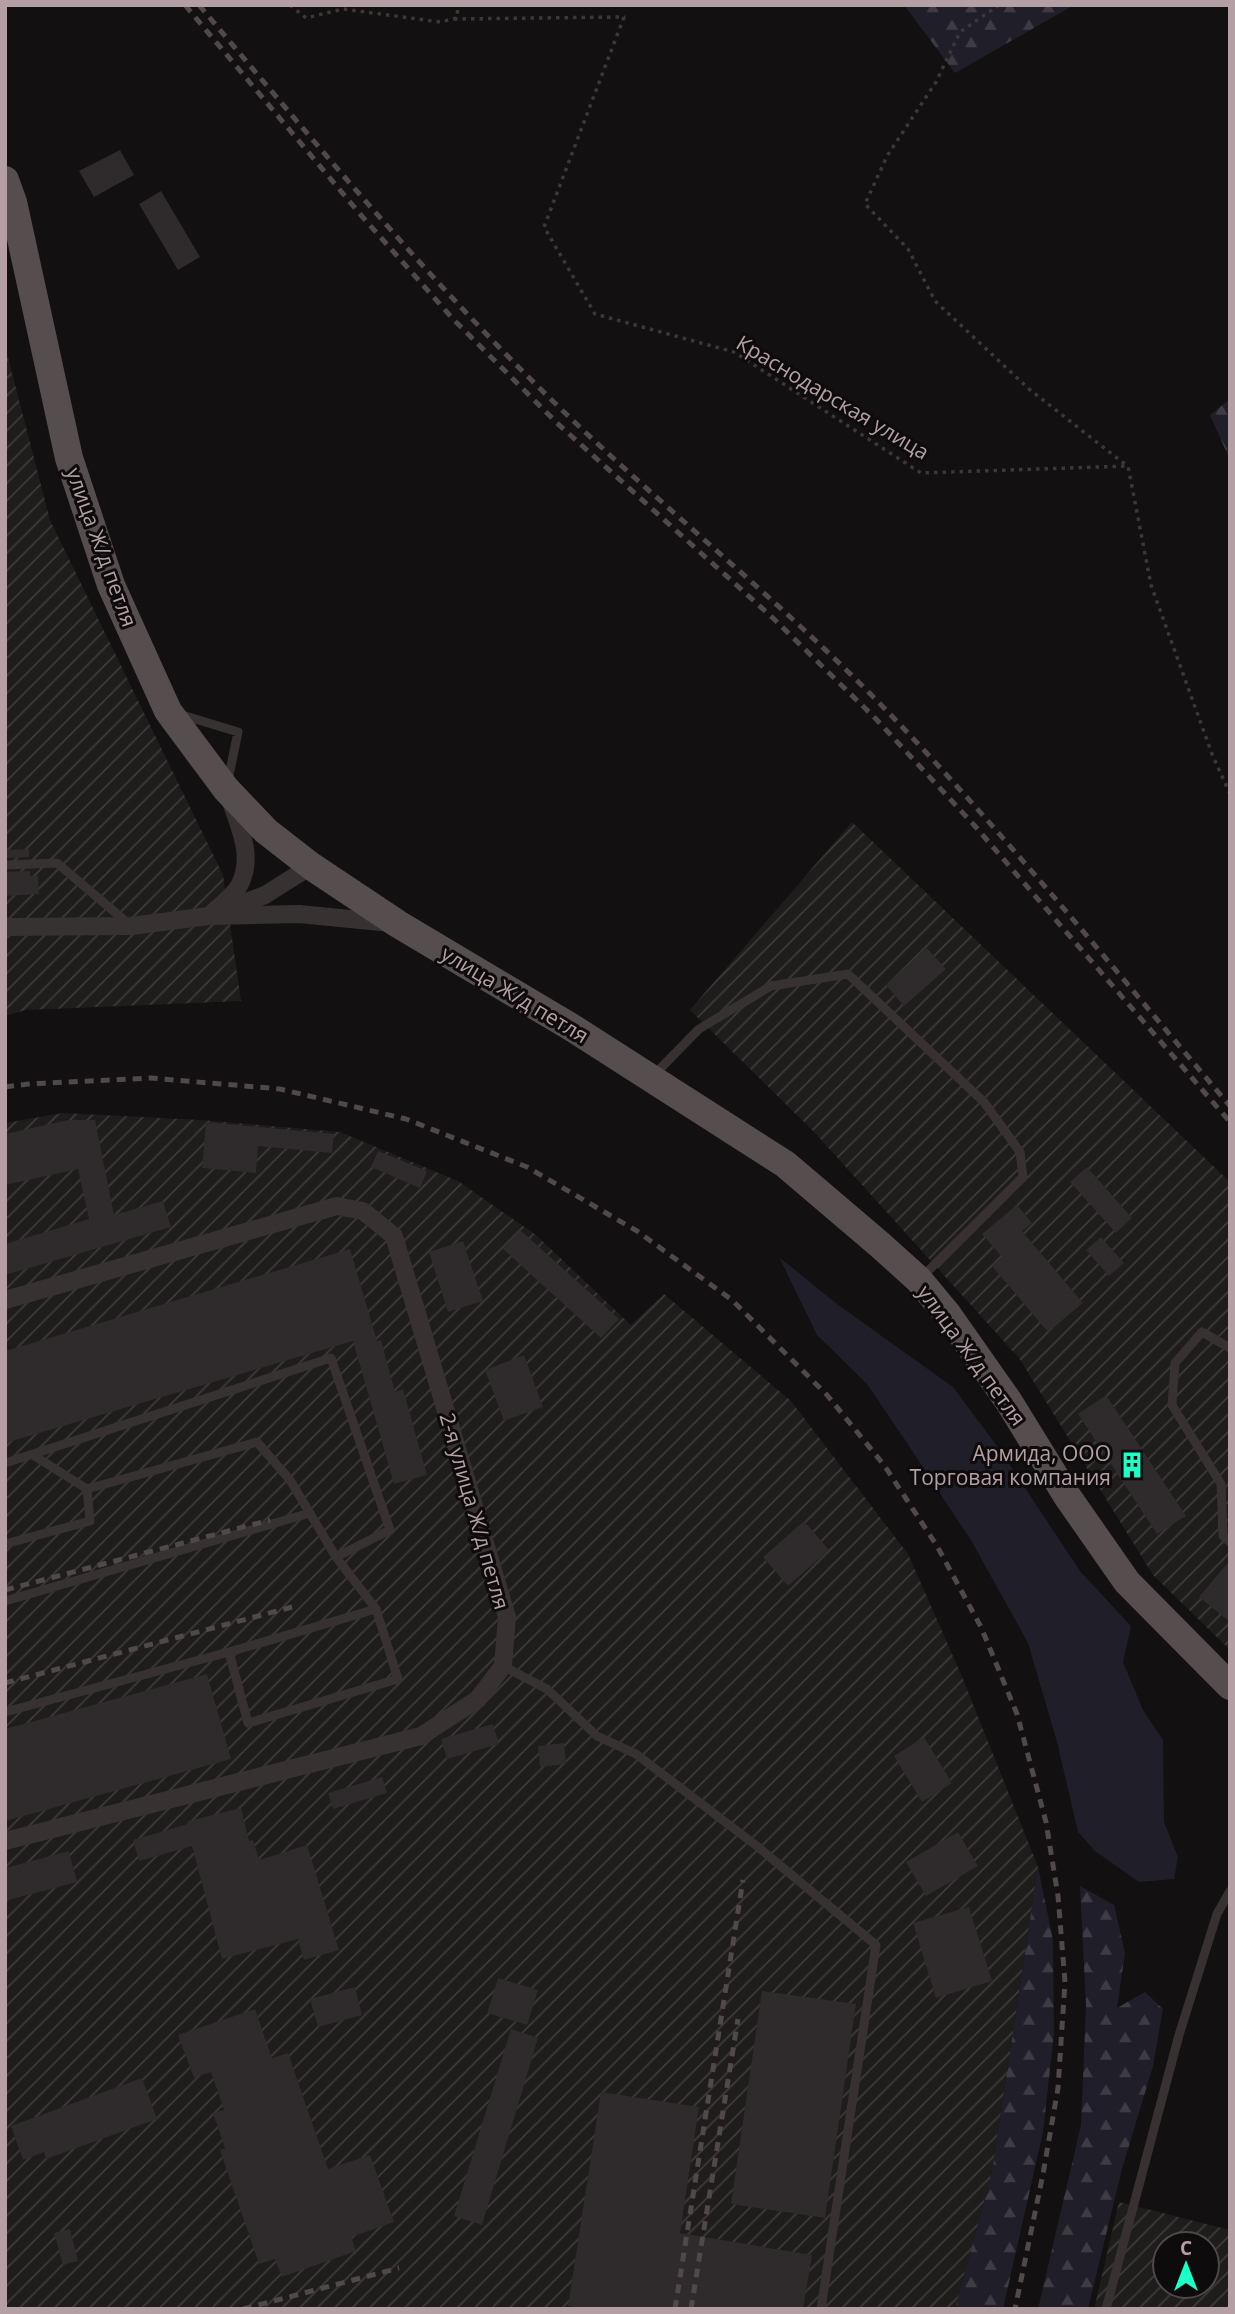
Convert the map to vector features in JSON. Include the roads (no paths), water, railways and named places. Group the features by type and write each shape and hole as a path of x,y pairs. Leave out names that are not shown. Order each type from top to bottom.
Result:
{"main road":[{"name":"улица Ж/д петля","path":"5,180 13,202 69,458 111,585 168,711 226,789 266,831 311,866 398,924 559,1020 785,1164 919,1280 948,1315 1009,1402 1067,1496 1127,1582 1230,1686"}],"street":[{"path":"209,916 239,885 246,861 244,838 226,789"},
{"path":"209,916 265,895 311,866"},
{"path":"5,927 131,926 209,916 299,914 398,924"},
{"name":"2-я улица Ж/д петля","path":"5,1300 337,1206 363,1210 394,1236 507,1617 503,1665"},
{"path":"5,1842 421,1735 478,1699 503,1665"}],"lane":[{"path":"168,711 238,732 226,789"},
{"path":"5,864 57,863 131,926"},
{"path":"651,1078 699,1029 771,986 848,974 984,1102 1020,1152 1023,1177 919,1280"},
{"path":"1230,1348 1202,1332 1175,1363 1172,1405 1221,1484 1223,1536 1230,1542"},
{"path":"5,1463 331,1358 390,1530 336,1557"},
{"path":"33,1455 87,1489 257,1442 290,1480 336,1557 376,1609 398,1679 248,1723 229,1652"},
{"path":"5,1544 90,1521 87,1489"},
{"path":"5,1601 310,1513"},
{"path":"5,1712 229,1652 376,1609"},
{"path":"503,1665 547,1689 597,1736 647,1762 758,1847 876,1945 821,2309"},
{"path":"1106,2309 1179,2035 1217,1914 1230,1891"},
{"path":"1217,1914 1230,1901"}],"railway":[{"path":"185,5 360,214 453,319 557,423 774,619 876,719 974,825 1230,1122"},
{"path":"199,5 376,213 515,364 604,449 768,596 848,672 932,758 1230,1106"},
{"path":"5,1087 151,1078 280,1089 406,1119 527,1167 637,1231 732,1300 827,1395 884,1465 937,1546 981,1627 1017,1714 1046,1822 1058,1896 1065,1982 1058,2088 1015,2309"},
{"path":"5,1590 270,1520"},
{"path":"5,1683 296,1606"},
{"path":"675,2309 743,1880"},
{"path":"691,2309 738,2019"},
{"path":"243,2309 399,2268"}],"place":[{"name":"Армида, ООО Торговая компания","path":"1132,1465"}]}
